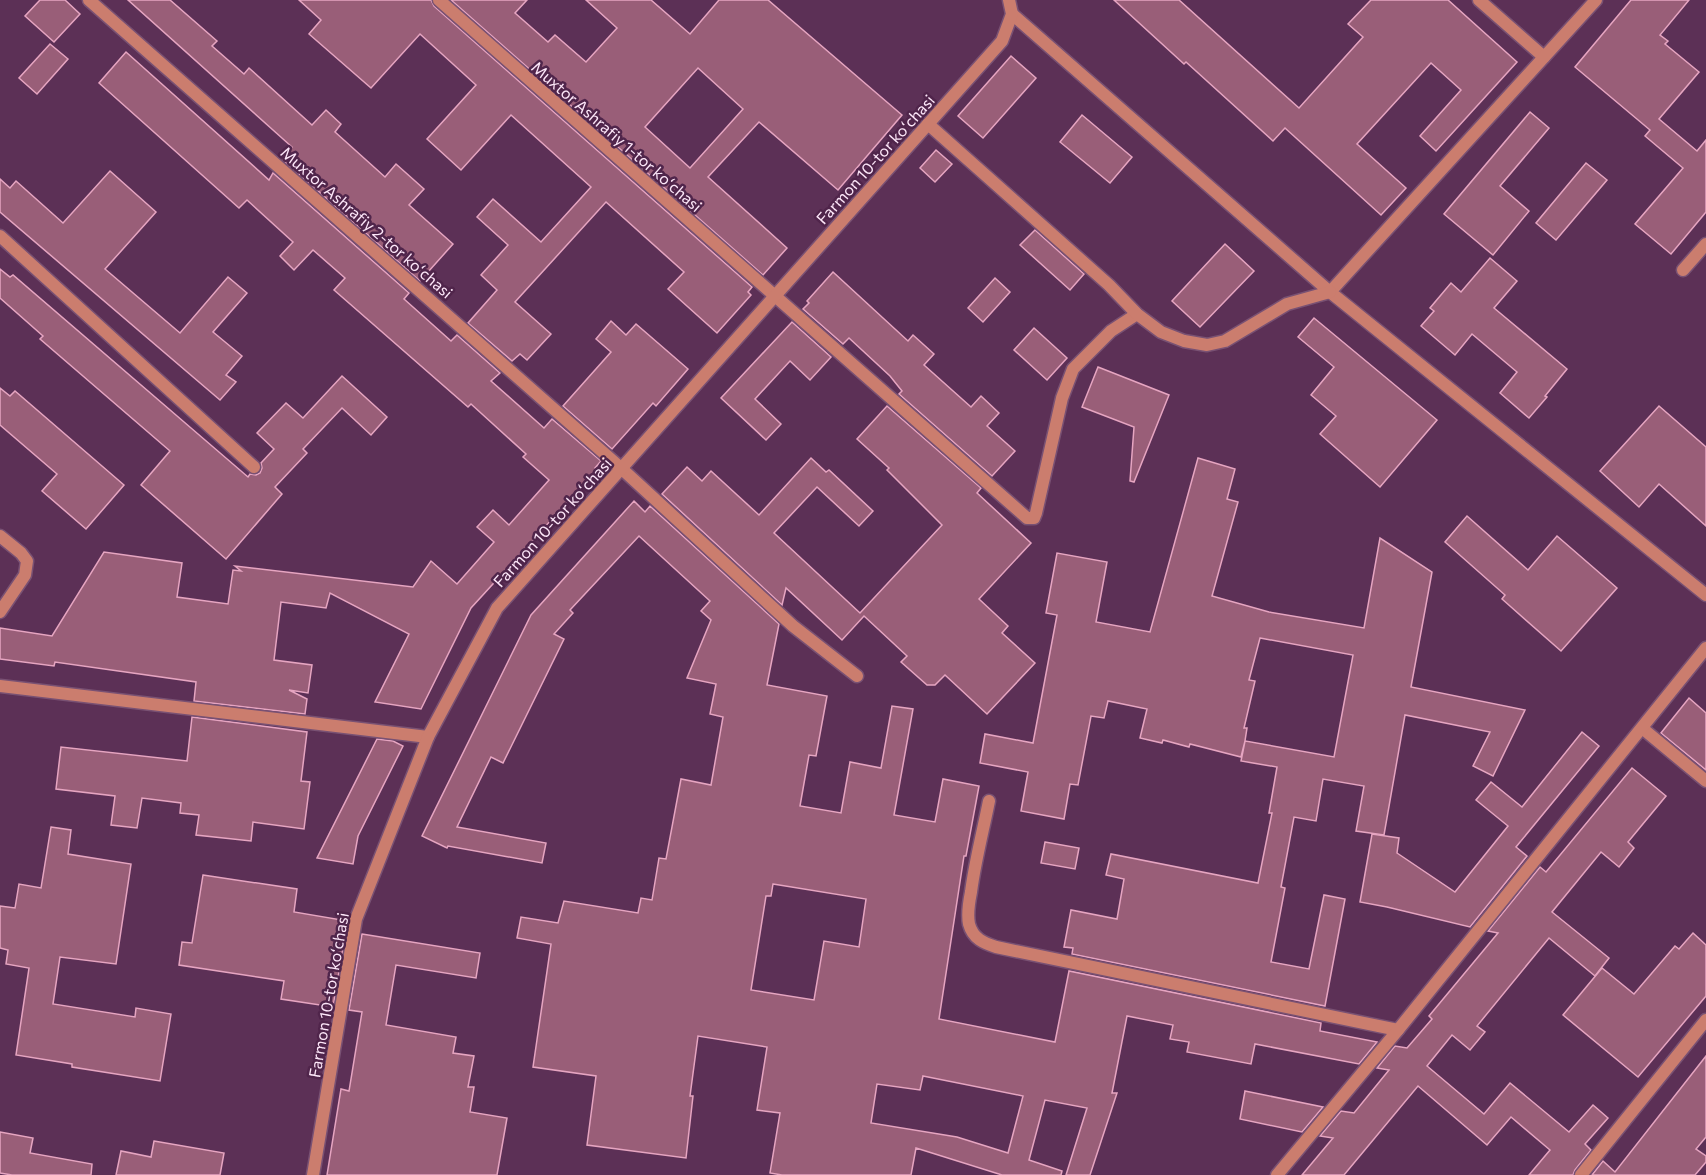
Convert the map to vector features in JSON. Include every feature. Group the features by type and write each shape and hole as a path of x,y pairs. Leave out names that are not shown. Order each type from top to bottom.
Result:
{"street":[{"name":"Muxtor Ashrafiy 2-tor koʻchasi","path":"89,0 622,468 793,626 857,676"},
{"name":"Muxtor Ashrafiy 1-tor koʻchasi","path":"439,0 1030,519 1034,518 1036,513 1062,398 1073,369 1111,331 1137,314"},
{"path":"1009,0 1012,14 1330,292 1706,595"},
{"path":"1479,0 1544,57"},
{"path":"927,124 1109,285 1137,314 1161,332 1184,341 1207,345 1226,341 1287,304 1330,292 1596,0"},
{"name":"Farmon 10-tor koʻchasi","path":"313,1175 356,919 428,737 497,608 1002,41 1012,14"},
{"path":"0,236 254,467"},
{"path":"1683,270 1706,244"},
{"path":"0,536 27,561 25,575 0,612"},
{"path":"1277,1175 1398,1030 1706,648"},
{"path":"0,686 428,737"},
{"path":"1642,728 1706,781"},
{"path":"990,801 973,876 969,907 969,924 974,935 981,942 1398,1030"},
{"path":"1581,1175 1706,1020"}],"building":[{"path":"40,0 65,0 80,14 54,42 25,16"},
{"path":"128,0 170,0 217,41 212,46 244,74 249,68 312,125 326,110 341,124 335,132 385,177 396,164 424,189 409,205 453,244 420,281 283,160 292,147"},
{"path":"299,0 431,0 434,6 752,287 748,292 751,295 717,333 668,289 684,272 606,202 515,302 551,334 527,360 520,354 512,361 468,323 497,290 481,275 508,245 477,217 493,199 541,242 591,187 511,115 461,170 427,139 476,85 420,34 371,88 309,34 321,20"},
{"path":"451,0 527,0 515,13 548,42 555,35 586,62 617,28 586,0 651,0 690,34 719,0 768,0 902,115 838,190 759,122 708,177 787,248 763,275","holes":["698,68 743,109 690,168 645,127"]},
{"path":"1114,0 1179,0 1299,108 1363,37 1348,24 1371,0 1448,0 1517,62 1436,151 1420,136 1461,90 1431,63 1357,144 1406,188 1381,215 1285,128 1273,141"},
{"path":"1631,0 1689,0 1660,35 1668,41 1665,44 1699,72 1659,119 1697,151 1706,140 1706,212 1671,254 1635,224 1683,168 1645,136 1650,130 1575,67"},
{"path":"50,44 68,59 37,94 19,78"},
{"path":"126,52 269,180 273,173 409,293 404,299 451,341 457,335 500,373 491,381 544,428 552,419 601,461 595,468 597,470 471,608 421,709 375,702 409,634 330,593 326,608 281,602 274,660 312,665 308,693 289,690 307,699 305,714 194,701 196,682 55,662 54,666 0,659 0,628 52,636 104,552 182,563 177,597 228,604 233,570 241,571 235,566 413,587 431,561 457,584 494,542 477,527 493,510 509,525 549,480 523,457 526,454 471,404 468,407 334,290 345,278 313,250 294,270 280,256 293,242 247,200 239,208 99,83"},
{"path":"1011,56 1036,78 983,138 958,116"},
{"path":"1530,112 1549,128 1500,186 1529,211 1493,255 1444,214"},
{"path":"1082,115 1132,157 1110,183 1060,142"},
{"path":"936,150 952,164 935,182 920,168"},
{"path":"1586,163 1607,180 1556,240 1536,223"},
{"path":"110,171 156,212 105,269 180,333 228,277 247,293 213,332 242,356 226,375 236,382 220,400 0,212 0,179 10,188 16,181 63,223"},
{"path":"1035,230 1084,274 1070,290 1020,245"},
{"path":"1225,244 1254,271 1200,327 1172,301"},
{"path":"1490,258 1517,281 1494,308 1567,369 1529,418 1500,393 1517,372 1472,334 1455,355 1421,326 1434,311 1430,308 1451,283 1461,292"},
{"path":"0,269 10,277 13,275 248,477 250,474 260,473 261,463 274,449 257,433 286,403 303,418 342,376 387,417 371,435 342,408 303,449 307,453 275,487 282,494 226,559 141,485 170,451 40,339 43,336 0,298"},
{"path":"833,272 908,341 913,335 934,354 924,365 971,407 981,396 999,413 987,426 1015,451 992,476 899,394 902,391 890,376 849,338 843,344 803,309 809,303 807,301"},
{"path":"995,278 1010,292 983,322 968,308"},
{"path":"1314,318 1437,420 1380,487 1320,434 1336,416 1311,395 1334,367 1298,337"},
{"path":"611,321 626,335 636,324 688,369 656,406 653,403 612,449 563,406 611,352 596,339"},
{"path":"792,322 831,357 810,380 790,361 755,399 781,424 766,440 721,398"},
{"path":"1034,328 1067,358 1047,380 1014,350"},
{"path":"1098,367 1169,395 1134,482 1130,481 1134,427 1082,407"},
{"path":"0,388 10,396 15,391 124,485 86,529 42,491 57,474 0,425"},
{"path":"887,406 981,488 977,493 1031,543 979,599 1008,626 1002,633 1035,663 987,714 945,675 935,685 927,685 901,662 907,656 864,616 842,640 786,588 782,605 662,494 687,467 702,481 711,471 759,515 811,458 826,472 829,470 873,511 859,526 817,487 774,533 860,613 942,525 887,470 889,468 857,439"},
{"path":"1659,406 1706,447 1706,526 1659,484 1639,507 1600,471"},
{"path":"1198,458 1235,469 1227,499 1238,502 1212,596 1269,612 1364,628 1380,538 1432,572 1411,687 1525,710 1493,776 1473,766 1490,732 1405,715 1384,835 1356,831 1364,786 1323,779 1316,821 1294,817 1281,887 1285,888 1271,962 1309,969 1324,895 1345,899 1325,1006 1072,954 1073,948 1064,947 1071,910 1117,919 1124,879 1106,875 1111,854 1258,883 1272,813 1269,813 1277,767 1241,761 1245,741 1241,757 1190,744 1189,747 1163,740 1162,743 1140,738 1147,709 1108,701 1104,718 1091,716 1078,785 1070,784 1064,819 1021,811 1028,772 980,763 985,734 1033,743 1057,615 1046,613 1057,553 1107,562 1096,622 1150,632","holes":["1260,638 1353,655 1334,757 1245,741 1247,728 1244,728 1255,681 1249,680"]},
{"path":"634,501 645,512 650,506 779,624 767,685 827,696 816,756 809,755 800,806 841,813 850,762 881,768 892,706 913,709 894,815 935,822 943,779 979,786 966,856 964,856 939,1019 1055,1042 1069,971 1321,1023 1320,1031 1377,1042 1359,1064 1255,1044 1251,1064 1187,1052 1189,1042 1170,1039 1173,1025 1127,1016 1112,1093 1117,1093 1090,1175 1066,1175 1087,1108 1045,1100 1029,1160 1062,1171 1061,1175 1002,1175 916,1148 911,1175 782,1175 770,1173 780,1113 757,1110 767,1047 698,1036 690,1096 693,1096 686,1158 587,1145 596,1076 533,1067 551,944 517,938 521,917 558,923 564,901 638,913 641,898 652,900 659,858 666,859 681,779 711,785 723,717 710,714 716,684 687,678 711,620 701,611 710,601 639,536 570,610 573,613 554,634 564,639 503,763 491,757 457,827 546,843 542,863 448,846 447,848 422,836 531,615","holes":["773,884 866,899 859,947 824,941 814,1000 751,990 766,896 771,896","923,1076 1023,1096 1008,1153 957,1137 871,1123 877,1084 920,1090"]},
{"path":"1467,516 1528,570 1557,536 1617,588 1561,651 1502,599 1505,595 1445,542"},
{"path":"1689,698 1706,713 1706,770 1661,733"},
{"path":"192,717 307,732 301,781 310,782 304,829 253,822 251,841 196,835 199,815 180,813 181,803 142,798 137,828 111,825 115,796 56,789 61,747 187,761"},
{"path":"1582,732 1599,746 1516,847 1527,856 1470,927 1360,902 1372,834 1399,838 1397,853 1455,892 1508,826 1476,800 1491,782 1522,807"},
{"path":"377,739 393,741 403,746 358,836 353,864 317,858"},
{"path":"1632,768 1666,796 1628,842 1634,848 1619,867 1601,852 1552,912 1609,958 1595,976 1549,938 1477,1026 1485,1032 1470,1050 1452,1035 1427,1066 1484,1114 1510,1083 1569,1132 1593,1105 1608,1118 1585,1144 1591,1150 1573,1175 1529,1175 1550,1150 1511,1117 1487,1145 1418,1086 1344,1175 1302,1175 1333,1138 1320,1136 1341,1111 1354,1113 1389,1070 1377,1068 1395,1046 1407,1048 1432,1019 1429,1016 1498,933 1488,931 1540,867 1546,872"},
{"path":"51,827 71,830 68,854 131,864 116,964 60,957 53,1004 135,1017 136,1008 171,1014 160,1081 72,1067 72,1064 16,1055 29,968 6,964 8,950 0,948 0,906 15,908 19,884 41,888"},
{"path":"1045,842 1079,848 1075,869 1041,863"},
{"path":"203,875 297,889 294,912 342,920 340,930 346,931 333,1007 281,999 284,981 179,965 182,942 192,943"},
{"path":"1693,933 1706,945 1706,996 1638,1077 1563,1015 1602,968 1634,994 1675,946 1679,949"},
{"path":"362,934 480,953 476,978 396,965 386,1025 456,1037 453,1053 474,1056 468,1087 474,1087 470,1112 507,1118 497,1175 327,1175 341,1089 349,1091 362,1012 349,1010"},
{"path":"1706,1056 1706,1137 1696,1149 1706,1156 1706,1162 1695,1175 1592,1175 1603,1161 1615,1172"},
{"path":"1245,1091 1323,1107 1302,1132 1240,1119"},
{"path":"0,1132 33,1138 30,1153 92,1164 91,1175 0,1173"},
{"path":"154,1141 224,1153 220,1175 116,1175 121,1151 151,1157"}]}
